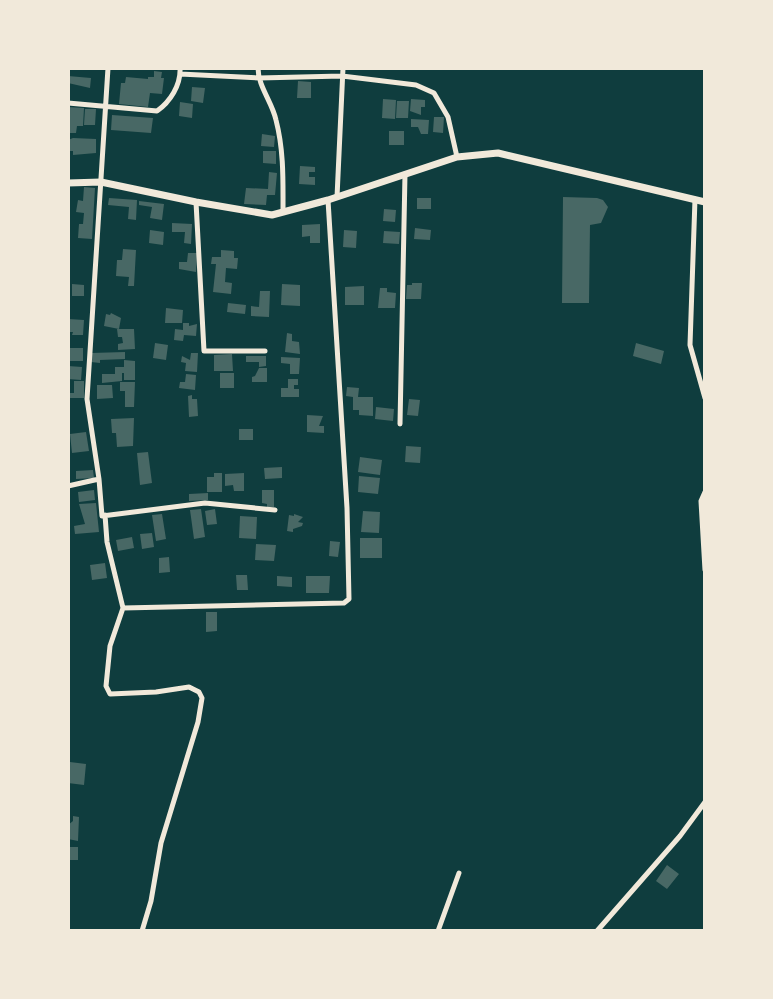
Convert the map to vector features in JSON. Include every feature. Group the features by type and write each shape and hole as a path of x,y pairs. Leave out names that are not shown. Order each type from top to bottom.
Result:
{"street":[{"path":"108,68 87,399 102,516 216,503 275,510"},
{"path":"258,68 283,149 283,212"},
{"path":"337,197 343,68"},
{"path":"68,103 157,111 166,105 178,84 180,71 259,78 342,76 416,85 434,93 448,117 457,157"},
{"path":"68,183 101,181 272,215 328,200 457,157 498,153 705,202"},
{"path":"400,424 405,174"},
{"path":"123,608 344,603 349,599 347,508 328,200"},
{"path":"695,200 690,345 705,398"},
{"path":"196,202 204,351 265,351"},
{"path":"68,486 99,479"},
{"path":"705,492 701,501 705,570"},
{"path":"105,515 107,542 123,608 110,646 106,686 110,694 189,687 199,692 201,698 198,722 161,843 151,901 142,931"},
{"path":"597,931 680,836 705,802"},
{"path":"438,931 459,873"}],"building":[{"path":"154,71 162,72 162,94 150,93 148,107 119,104 121,83 125,83 126,77 148,79 154,77"},
{"path":"68,76 91,78 90,88 68,83"},
{"path":"298,81 311,82 311,98 297,98"},
{"path":"192,87 205,88 203,103 191,101"},
{"path":"383,99 396,100 395,119 382,118"},
{"path":"411,99 425,100 421,115 410,111"},
{"path":"397,101 409,101 408,118 396,118"},
{"path":"180,102 193,104 192,118 179,116"},
{"path":"68,107 84,108 83,126 77,126 76,133 68,133"},
{"path":"85,109 96,109 95,125 84,125"},
{"path":"112,115 153,118 151,133 111,130"},
{"path":"434,117 444,117 443,133 433,132"},
{"path":"411,119 429,120 428,134 421,134 418,127 411,127"},
{"path":"389,131 404,131 404,145 389,145"},
{"path":"262,134 275,136 274,147 261,146"},
{"path":"96,139 96,153 73,155 73,151 68,151 68,140"},
{"path":"263,151 276,151 276,164 263,163"},
{"path":"300,166 315,167 315,172 309,172 309,177 315,177 315,185 299,184"},
{"path":"269,172 277,173 275,195 267,195 266,205 244,204 246,188 268,189"},
{"path":"84,187 95,188 92,239 78,238 79,224 83,224 84,213 76,212 78,200 83,201"},
{"path":"563,197 597,198 603,200 608,207 601,223 590,225 589,303 562,303"},
{"path":"109,198 137,200 136,220 128,219 129,207 108,205"},
{"path":"417,198 431,198 431,209 417,209"},
{"path":"139,201 164,204 162,220 150,218 152,207 139,205"},
{"path":"384,209 396,210 395,222 383,221"},
{"path":"172,223 192,224 191,244 184,243 185,232 172,232"},
{"path":"320,224 320,243 310,243 310,236 302,237 302,225"},
{"path":"415,228 431,230 430,240 414,239"},
{"path":"150,230 164,232 163,245 149,243"},
{"path":"344,230 357,231 356,248 343,247"},
{"path":"384,231 400,232 399,244 383,243"},
{"path":"123,249 136,250 134,286 128,286 129,277 116,276 117,260 122,260"},
{"path":"221,250 234,251 234,258 238,258 237,269 226,268 225,282 232,283 231,294 213,292 216,264 211,264 212,257 221,257"},
{"path":"188,253 197,253 196,272 179,269 179,262 187,262"},
{"path":"422,283 421,299 406,299 407,285"},
{"path":"72,284 84,285 84,296 72,296"},
{"path":"282,284 300,285 300,306 281,305"},
{"path":"364,286 364,305 345,305 345,287"},
{"path":"380,288 396,293 395,308 378,308"},
{"path":"260,291 270,291 269,317 251,316 251,306 259,307"},
{"path":"228,303 246,305 245,314 227,312"},
{"path":"166,308 183,310 182,323 165,323"},
{"path":"111,313 121,318 119,329 104,326 106,314"},
{"path":"68,319 84,320 83,335 72,335 73,332 68,332"},
{"path":"183,323 189,323 189,326 197,324 196,336 184,335 183,341 174,340 175,329 183,330"},
{"path":"117,329 134,329 135,349 118,350 118,344 123,343 122,337 118,337"},
{"path":"287,333 292,334 292,341 299,342 300,354 285,352"},
{"path":"155,343 168,345 166,360 153,358"},
{"path":"636,343 664,351 661,364 633,356"},
{"path":"68,348 83,348 83,361 68,361"},
{"path":"125,352 125,359 91,362 91,353"},
{"path":"191,353 198,353 197,372 185,371 186,363 181,362 182,356 190,360"},
{"path":"232,354 233,371 214,371 214,355"},
{"path":"246,356 266,356 266,366 259,367 259,362 246,362"},
{"path":"281,357 300,358 299,374 290,374 290,364 281,363"},
{"path":"124,360 135,361 135,380 124,380 122,373 122,381 102,383 102,374 115,374 115,367 124,367"},
{"path":"68,366 82,367 81,380 68,379"},
{"path":"259,368 267,368 267,382 252,382 252,377"},
{"path":"220,373 234,373 234,388 220,388"},
{"path":"186,374 196,375 195,390 179,388 180,382 185,382"},
{"path":"288,379 298,379 298,385 294,385 294,389 299,389 299,397 281,397 281,388 288,388"},
{"path":"74,381 84,381 84,398 68,398 68,393 74,393"},
{"path":"120,382 135,382 134,407 125,407 125,391 120,391"},
{"path":"97,385 112,385 113,398 97,399"},
{"path":"347,387 359,388 358,397 373,397 373,416 359,415 359,410 353,410 353,397 346,396"},
{"path":"192,395 192,399 197,399 198,416 189,417 188,396"},
{"path":"409,399 420,400 418,416 407,415"},
{"path":"376,407 394,409 393,421 375,419"},
{"path":"307,415 323,416 319,426 324,426 324,433 307,432"},
{"path":"134,418 133,446 117,447 111,419"},
{"path":"239,429 253,429 253,440 239,440"},
{"path":"86,432 89,451 72,453 70,434"},
{"path":"406,446 421,447 420,463 405,462"},
{"path":"148,452 152,483 140,485 137,453"},
{"path":"360,457 382,460 380,475 358,472"},
{"path":"282,467 282,478 265,479 264,468"},
{"path":"93,470 94,478 76,479 76,471"},
{"path":"214,473 222,473 222,492 207,492 207,477 214,477"},
{"path":"244,473 244,491 234,491 233,485 225,486 225,474"},
{"path":"359,476 380,478 378,494 358,492"},
{"path":"94,490 95,500 79,502 78,492"},
{"path":"262,490 274,490 274,507 267,507 267,504 262,503"},
{"path":"208,493 208,500 189,501 189,494"},
{"path":"96,503 99,532 75,534 74,526 85,524 79,504"},
{"path":"201,509 205,537 194,539 190,510"},
{"path":"215,509 217,524 207,525 205,511"},
{"path":"363,511 380,512 379,533 361,532"},
{"path":"162,514 166,539 156,541 152,515"},
{"path":"289,515 303,517 298,522 303,523 302,526 293,529 293,532 287,531"},
{"path":"240,516 257,517 256,539 239,538"},
{"path":"152,533 154,547 142,549 140,534"},
{"path":"132,537 134,548 118,551 116,540"},
{"path":"360,538 382,538 382,558 360,558"},
{"path":"330,541 340,542 338,557 329,556"},
{"path":"256,544 276,545 274,561 255,560"},
{"path":"169,557 170,572 159,573 159,558"},
{"path":"105,563 107,578 92,580 90,565"},
{"path":"236,575 247,575 248,590 237,590"},
{"path":"277,576 292,577 292,587 277,586"},
{"path":"306,576 330,576 329,593 306,593"},
{"path":"206,612 217,612 217,631 206,632"},
{"path":"70,762 86,764 84,785 68,783"},
{"path":"73,816 79,817 78,841 68,839 68,825 73,821"},
{"path":"68,847 78,847 78,860 68,860"},
{"path":"667,865 679,874 667,889 656,881"}]}
